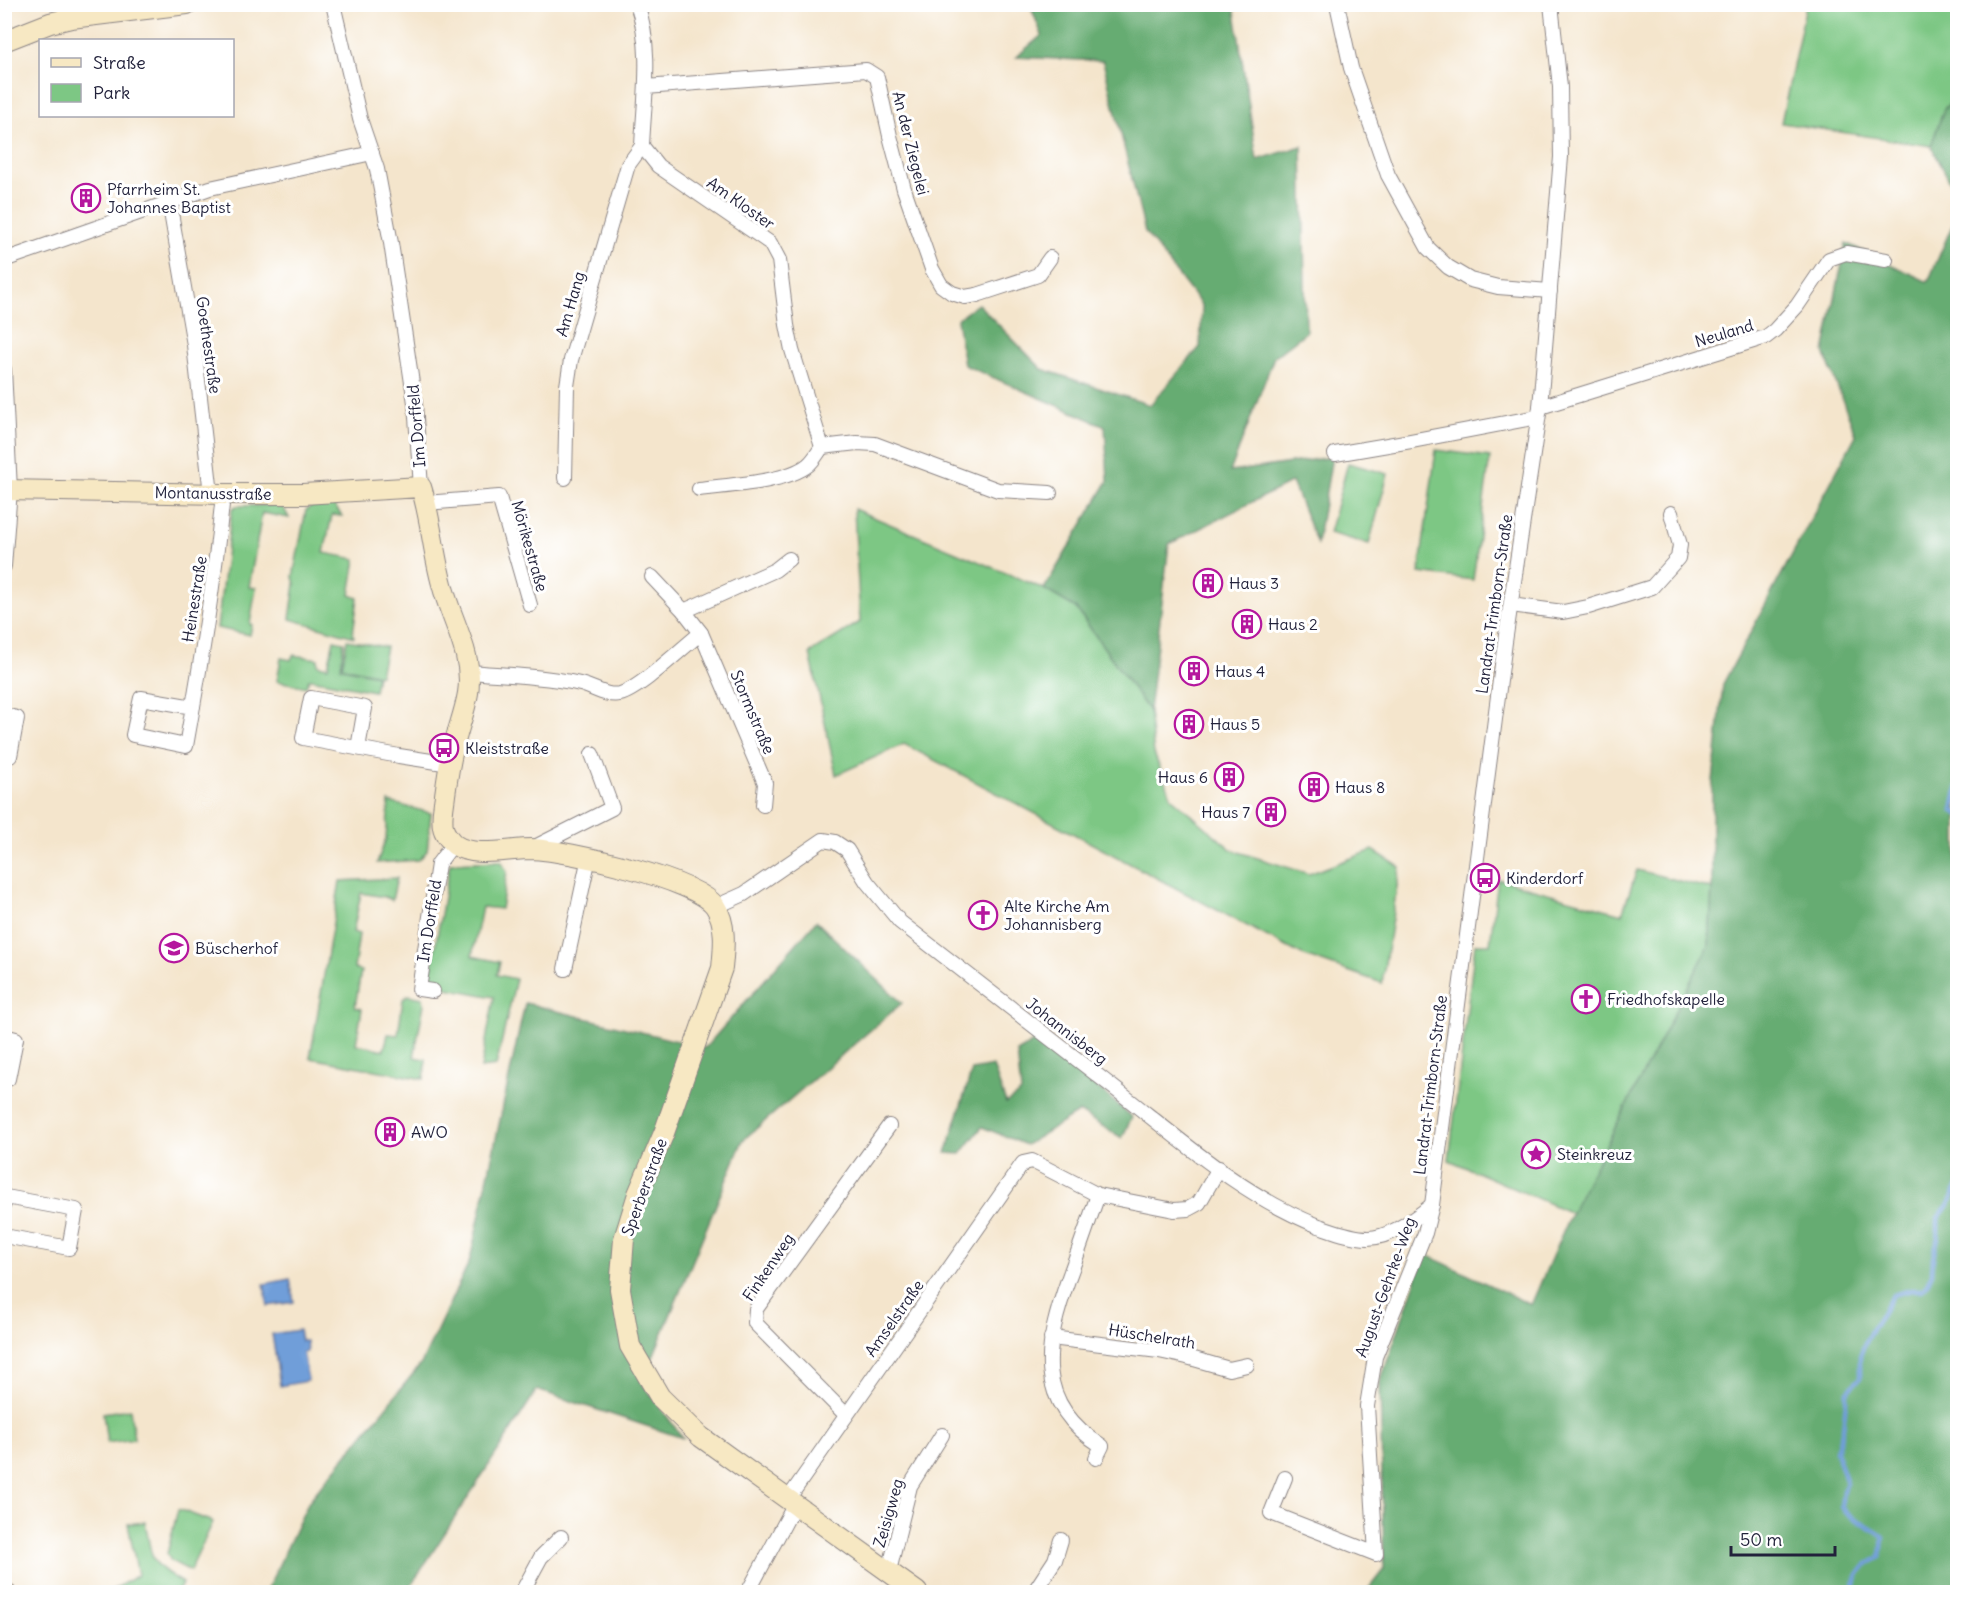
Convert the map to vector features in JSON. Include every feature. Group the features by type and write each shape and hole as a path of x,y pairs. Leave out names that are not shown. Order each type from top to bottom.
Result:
{"street":[{"path":"4,41 50,23 71,18 187,4"},
{"name":"Im Dorffeld","path":"333,4 360,119 377,169 391,243 415,403 424,495 436,562 444,593 467,655 469,672 468,693 450,764 442,815 443,826 453,844 438,864 419,989 433,991"},
{"path":"637,4 644,34 646,87 642,146"},
{"path":"1336,4 1351,68 1388,175 1428,248 1448,267 1470,280 1498,287 1550,291"},
{"name":"Landrat-Trimborn-Straße","path":"1432,1205 1511,605 1539,412 1561,157 1560,87 1551,4"},
{"name":"An der Ziegelei","path":"646,87 866,70 877,77 901,181 941,285 952,293 965,297 977,295 1038,275 1050,258"},
{"name":"Am Kloster","path":"642,146 658,166 770,243 779,260 792,350 822,447"},
{"name":"Am Hang","path":"565,478 567,387 571,360 628,165 642,146"},
{"path":"4,260 210,188 372,153"},
{"name":"Goethestraße","path":"169,201 217,494"},
{"name":"Neuland","path":"1335,453 1411,441 1539,412 1766,338 1797,306 1829,259 1846,253 1886,260"},
{"path":"4,369 8,490 4,566"},
{"path":"699,489 788,475 814,461 822,447 857,443 875,444 998,490 1050,493"},
{"name":"Montanusstraße","path":"8,490 424,495"},
{"name":"Heinestraße","path":"193,707 141,698 133,735 186,746 193,707 217,560 217,494"},
{"name":"Mörikestraße","path":"424,495 499,497 530,605"},
{"path":"1511,605 1563,612 1597,605 1652,587 1678,558 1680,545 1671,513"},
{"path":"684,611 775,570 789,559"},
{"name":"Stormstraße","path":"652,577 701,633 765,783 763,805"},
{"path":"469,672 564,681 581,684 608,694 619,694 634,688 701,633"},
{"path":"358,748 366,708 311,699 303,738 358,748 450,764"},
{"path":"4,716 17,718 10,756 4,755"},
{"path":"531,849 612,808 592,754"},
{"name":"Johannisberg","path":"715,907 744,894 823,840 836,842 847,850 867,882 900,922 1219,1168 1292,1215 1338,1232 1367,1238 1381,1236 1416,1218 1432,1205"},
{"path":"453,844 464,850 475,852 531,849 589,857 632,868 687,888 707,899 715,907"},
{"path":"565,969 589,857"},
{"name":"Sperberstraße","path":"715,907 722,922 724,940 722,968 624,1239 620,1289 630,1346 660,1396 700,1437 918,1593"},
{"path":"4,1036 16,1039 8,1079 4,1078"},
{"name":"Finkenweg","path":"846,1415 755,1323 756,1309 889,1126"},
{"name":"Amselstraße","path":"748,1593 791,1502 846,1415 1023,1163 1032,1161 1098,1195"},
{"path":"1096,1458 1102,1446 1072,1424 1061,1408 1052,1385 1048,1361 1055,1317 1098,1195 1164,1209 1188,1209 1199,1203 1219,1168"},
{"path":"4,1204 6,1197 76,1210 69,1248 4,1236"},
{"name":"August-Gehrke-Weg","path":"1285,1478 1271,1513 1376,1554 1367,1406 1375,1357 1425,1233 1432,1205"},
{"name":"Hüschelrath","path":"1051,1338 1159,1351 1187,1356 1229,1369 1247,1365"},
{"name":"Zeisigweg","path":"889,1571 910,1486 942,1435"},
{"path":"522,1593 541,1557 561,1537"},
{"path":"1034,1593 1055,1560 1061,1540"}],"green space":[{"path":"1030,5 1234,5 1257,160 1302,146 1306,332 1274,357 1230,472 1332,457 1317,544 1292,482 1169,544 1149,711 1076,608 1044,589 1108,481 1105,426 964,365 957,319 978,304 1042,369 1150,405 1200,347 1202,306 1145,232 1103,61 1016,57 1042,35"},
{"path":"1806,5 1957,5 1957,96 1944,109 1931,146 1781,123"},
{"path":"1957,96 1957,195 1931,146 1944,109"},
{"path":"1957,214 1957,1592 1366,1592 1384,1569 1380,1382 1425,1254 1531,1305 1571,1213 1709,946 1712,889 1712,791 1723,684 1856,435 1824,352 1846,243 1928,282"},
{"path":"1436,450 1490,457 1473,580 1419,573"},
{"path":"1348,463 1388,474 1369,544 1329,533"},
{"path":"282,505 289,518 262,513 249,587 256,588 250,635 217,628 232,509 236,506"},
{"path":"334,505 342,516 332,515 324,553 356,559 350,595 358,598 354,637 290,619 295,584 293,577 306,510 312,506"},
{"path":"854,509 1044,589 1076,608 1149,711 1154,753 1171,797 1232,850 1309,874 1373,850 1400,867 1382,983 1302,955 904,744 836,775 810,653 860,622"},
{"path":"334,640 344,642 341,668 377,675 374,691 311,679 306,687 277,681 281,658 291,660 293,655 318,659 318,665 328,667"},
{"path":"347,640 386,647 380,675 342,667"},
{"path":"389,802 431,813 427,851 419,860 377,863 386,838"},
{"path":"501,861 507,872 501,909 482,907 472,956 500,962 497,975 516,979 496,1066 481,1068 494,997 441,987 442,982 430,976 450,863"},
{"path":"1637,870 1712,889 1709,946 1571,1213 1449,1160 1475,944 1490,944 1498,879 1622,914"},
{"path":"397,878 392,900 361,893 353,932 359,934 354,969 361,971 355,1007 362,1009 356,1044 384,1050 388,1034 398,1035 403,999 408,995 423,998 424,1004 414,1057 426,1059 424,1079 310,1058 340,881"},
{"path":"816,921 902,1003 743,1140 642,1383 683,1438 537,1390 407,1592 266,1592 309,1501 421,1364 470,1260 525,1003 705,1048"},
{"path":"1040,1038 1132,1117 1122,1138 1079,1112 1026,1145 982,1127 961,1154 946,1153 972,1070 993,1066 1006,1103 1021,1092 1017,1052"},
{"path":"130,1409 134,1439 107,1443 103,1413"},
{"path":"178,1509 213,1522 190,1571 171,1561 167,1554"},
{"path":"145,1522 154,1559 163,1570 183,1583 177,1592 109,1592 138,1575 128,1524"}],"water":[{"path":"290,1279 294,1302 268,1306 264,1284"},
{"path":"299,1330 301,1341 306,1341 307,1352 303,1353 308,1381 280,1386 272,1334"}],"waterway":[{"path":"1958,786 1953,810 1958,814"},
{"path":"1854,1592 1858,1575 1870,1563 1881,1557 1883,1537 1850,1516 1841,1507 1843,1491 1847,1483 1836,1451 1843,1429 1847,1392 1860,1378 1860,1356 1866,1340 1893,1295 1911,1290 1922,1290 1926,1286 1932,1273 1938,1238 1938,1218 1949,1204 1958,1186"}],"place":[{"name":"Pfarrheim St. Johannes Baptist","path":"86,198"},
{"name":"Haus 3","path":"1208,583"},
{"name":"Haus 2","path":"1247,624"},
{"name":"Haus 4","path":"1194,671"},
{"name":"Haus 5","path":"1189,724"},
{"name":"Kleiststraße","path":"444,748"},
{"name":"Haus 6","path":"1229,777"},
{"name":"Haus 8","path":"1314,787"},
{"name":"Haus 7","path":"1271,812"},
{"name":"Kinderdorf","path":"1485,878"},
{"name":"Alte Kirche Am Johannisberg","path":"983,915"},
{"name":"Büscherhof","path":"174,948"},
{"name":"Friedhofskapelle","path":"1586,999"},
{"name":"AWO","path":"390,1132"},
{"name":"Steinkreuz","path":"1536,1154"}]}
